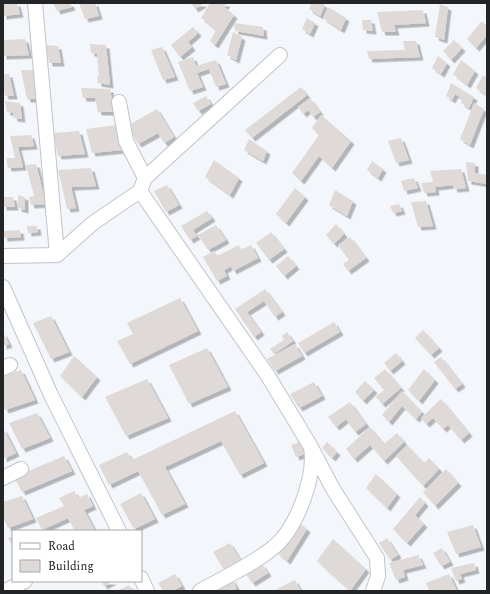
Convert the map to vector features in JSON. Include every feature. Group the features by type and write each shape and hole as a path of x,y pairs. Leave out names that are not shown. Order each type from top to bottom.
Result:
{"street":[{"path":"35,3 57,255"},
{"path":"3,256 57,255 93,224 140,191 145,178 280,55"},
{"path":"119,102 126,141 145,178"},
{"path":"140,191 246,343 311,447 332,489 377,558 378,576 374,591"},
{"path":"3,287 51,395 118,530"},
{"path":"200,591 258,558 275,546 293,522 306,492 313,458 311,447"},
{"path":"3,478 21,469"},
{"path":"142,580 147,591"},
{"path":"5,591 24,582"}],"building":[{"path":"17,3 20,14 3,16 3,4"},
{"path":"53,3 70,3 72,7 57,11"},
{"path":"79,3 95,3 99,16 85,19"},
{"path":"191,3 202,3 203,4 195,9"},
{"path":"210,3 227,3 224,7 234,15 215,45 210,41 216,30 201,18"},
{"path":"311,3 321,3 325,5 320,16 309,9"},
{"path":"440,4 448,7 444,40 435,37"},
{"path":"328,7 346,18 341,30 323,18"},
{"path":"423,10 426,23 394,25 396,32 382,32 377,12"},
{"path":"307,18 315,23 310,34 302,29"},
{"path":"362,20 371,20 373,31 363,30"},
{"path":"482,21 487,27 487,35 476,48 467,39"},
{"path":"234,23 263,27 264,36 235,31"},
{"path":"193,27 198,33 188,42 192,47 180,57 171,45"},
{"path":"233,32 242,37 236,60 227,55"},
{"path":"25,39 29,55 3,56 3,40"},
{"path":"454,40 462,48 451,60 443,51"},
{"path":"403,41 416,41 420,57 369,59 367,51 405,50"},
{"path":"90,44 106,45 110,85 98,83 97,76 99,77 97,54 91,53"},
{"path":"46,45 58,46 61,63 49,63"},
{"path":"162,47 175,77 163,80 151,50"},
{"path":"438,56 447,63 441,74 432,68"},
{"path":"193,57 196,66 216,60 226,84 216,87 209,69 197,73 203,87 190,91 178,62"},
{"path":"461,60 475,71 467,85 453,74"},
{"path":"21,70 33,70 38,99 27,99"},
{"path":"3,74 9,74 14,96 5,96"},
{"path":"483,75 487,78 487,96 476,88"},
{"path":"451,83 474,97 469,108 461,103 463,99 455,94 452,100 446,96"},
{"path":"301,87 307,95 252,138 245,130"},
{"path":"81,88 110,89 114,112 98,112 95,98 83,98"},
{"path":"206,96 211,104 198,111 193,103"},
{"path":"310,98 320,112 313,117 308,110 303,114 298,107"},
{"path":"5,101 20,103 22,119 14,118 13,113 7,112"},
{"path":"474,103 484,109 470,145 460,139"},
{"path":"157,109 174,137 164,143 158,133 138,144 127,126"},
{"path":"321,115 351,141 332,168 319,156 301,181 292,173 319,135 312,128"},
{"path":"116,125 122,150 92,153 86,129"},
{"path":"79,131 85,154 58,156 53,133"},
{"path":"31,135 34,146 18,147 23,167 8,168 6,158 15,158 10,136"},
{"path":"401,138 409,160 396,163 388,141"},
{"path":"249,139 267,151 263,161 244,150"},
{"path":"214,160 239,178 230,195 205,177"},
{"path":"372,161 383,169 378,178 367,170"},
{"path":"466,162 475,163 475,173 487,175 487,184 468,181"},
{"path":"36,164 46,204 31,205 29,197 34,196 26,165"},
{"path":"91,168 96,186 71,187 76,208 67,209 58,170"},
{"path":"461,169 466,188 454,189 453,185 435,187 436,192 424,193 421,183 433,182 430,171"},
{"path":"414,178 418,188 404,191 401,181"},
{"path":"167,185 179,205 166,212 154,191"},
{"path":"295,188 305,197 286,223 276,214"},
{"path":"335,190 353,201 347,216 329,205"},
{"path":"18,195 25,197 25,210 18,208"},
{"path":"3,197 13,197 15,207 3,207"},
{"path":"426,201 433,226 418,227 411,202"},
{"path":"399,204 402,211 393,213 390,206"},
{"path":"207,211 212,218 193,230 197,236 190,240 181,226"},
{"path":"336,224 344,234 334,244 326,235"},
{"path":"216,225 226,240 208,250 198,235"},
{"path":"27,226 37,226 38,232 28,233"},
{"path":"20,230 21,237 4,238 3,231"},
{"path":"271,232 284,249 269,260 256,243"},
{"path":"350,237 366,258 348,271 343,264 349,260 338,245"},
{"path":"239,245 241,250 251,245 258,258 233,271 231,266 224,270 227,276 217,281 203,257 214,251 217,256"},
{"path":"288,256 296,266 284,276 276,266"},
{"path":"265,289 282,312 275,317 264,301 247,312 261,332 254,337 235,309"},
{"path":"180,298 198,331 130,364 117,341 133,334 127,323"},
{"path":"51,316 69,352 51,359 33,323"},
{"path":"334,322 340,332 304,353 298,343"},
{"path":"423,330 439,348 431,355 415,338"},
{"path":"3,332 9,344 3,346"},
{"path":"287,332 293,341 274,354 270,349 284,340 282,336"},
{"path":"295,344 302,356 275,371 267,359"},
{"path":"207,348 228,387 189,404 169,365"},
{"path":"396,353 402,361 390,371 384,363"},
{"path":"74,356 97,377 82,397 60,376"},
{"path":"441,357 462,384 455,389 434,362"},
{"path":"385,369 401,388 382,404 376,397 384,390 374,378"},
{"path":"424,369 435,380 419,401 408,390"},
{"path":"21,370 35,400 5,410 3,405 3,376"},
{"path":"147,379 168,418 126,436 105,397"},
{"path":"365,381 374,390 363,401 355,392"},
{"path":"314,382 322,396 299,408 290,394"},
{"path":"402,391 422,412 416,419 402,406 389,422 382,415"},
{"path":"441,399 469,433 461,440 448,425 443,429 433,418 426,424 421,418"},
{"path":"350,402 366,424 355,432 346,419 336,427 328,417"},
{"path":"235,411 264,463 240,475 221,441 165,467 185,504 162,515 138,471 109,485 99,465 127,452 132,460"},
{"path":"37,413 50,438 22,449 9,423"},
{"path":"370,427 384,444 397,433 404,442 384,461 370,445 354,459 346,449"},
{"path":"3,428 16,453 3,459"},
{"path":"299,442 305,454 296,457 291,445"},
{"path":"327,442 337,452 332,458 322,448"},
{"path":"407,445 424,463 429,458 439,469 423,486 396,456"},
{"path":"64,456 72,471 22,492 14,477"},
{"path":"446,469 458,483 435,506 423,492"},
{"path":"376,474 397,494 387,508 366,488"},
{"path":"74,491 78,498 87,494 93,506 84,510 94,529 74,530 68,518 42,530 36,518 64,506 59,498"},
{"path":"141,493 155,519 134,529 120,504"},
{"path":"22,496 33,519 8,528 3,517 3,502"},
{"path":"420,497 425,503 415,515 424,524 407,543 393,529"},
{"path":"297,521 307,529 287,561 277,553"},
{"path":"473,525 481,547 456,554 447,532"},
{"path":"12,536 12,545 8,538"},
{"path":"387,538 398,555 390,560 379,543"},
{"path":"333,539 366,569 350,591 317,561"},
{"path":"230,543 241,561 224,570 213,552"},
{"path":"442,548 450,562 441,566 433,553"},
{"path":"418,555 423,565 403,570 405,577 396,580 389,563"},
{"path":"474,563 476,570 460,574 462,579 456,581 451,568"},
{"path":"262,564 268,573 252,583 246,574"},
{"path":"175,574 182,586 172,591 163,591 158,583"},
{"path":"449,574 457,591 429,591 426,583"},
{"path":"232,579 237,588 232,591 221,591 218,587"},
{"path":"295,580 301,591 273,591"},
{"path":"102,582 111,582 104,586"},
{"path":"129,585 133,591 117,591"}]}
